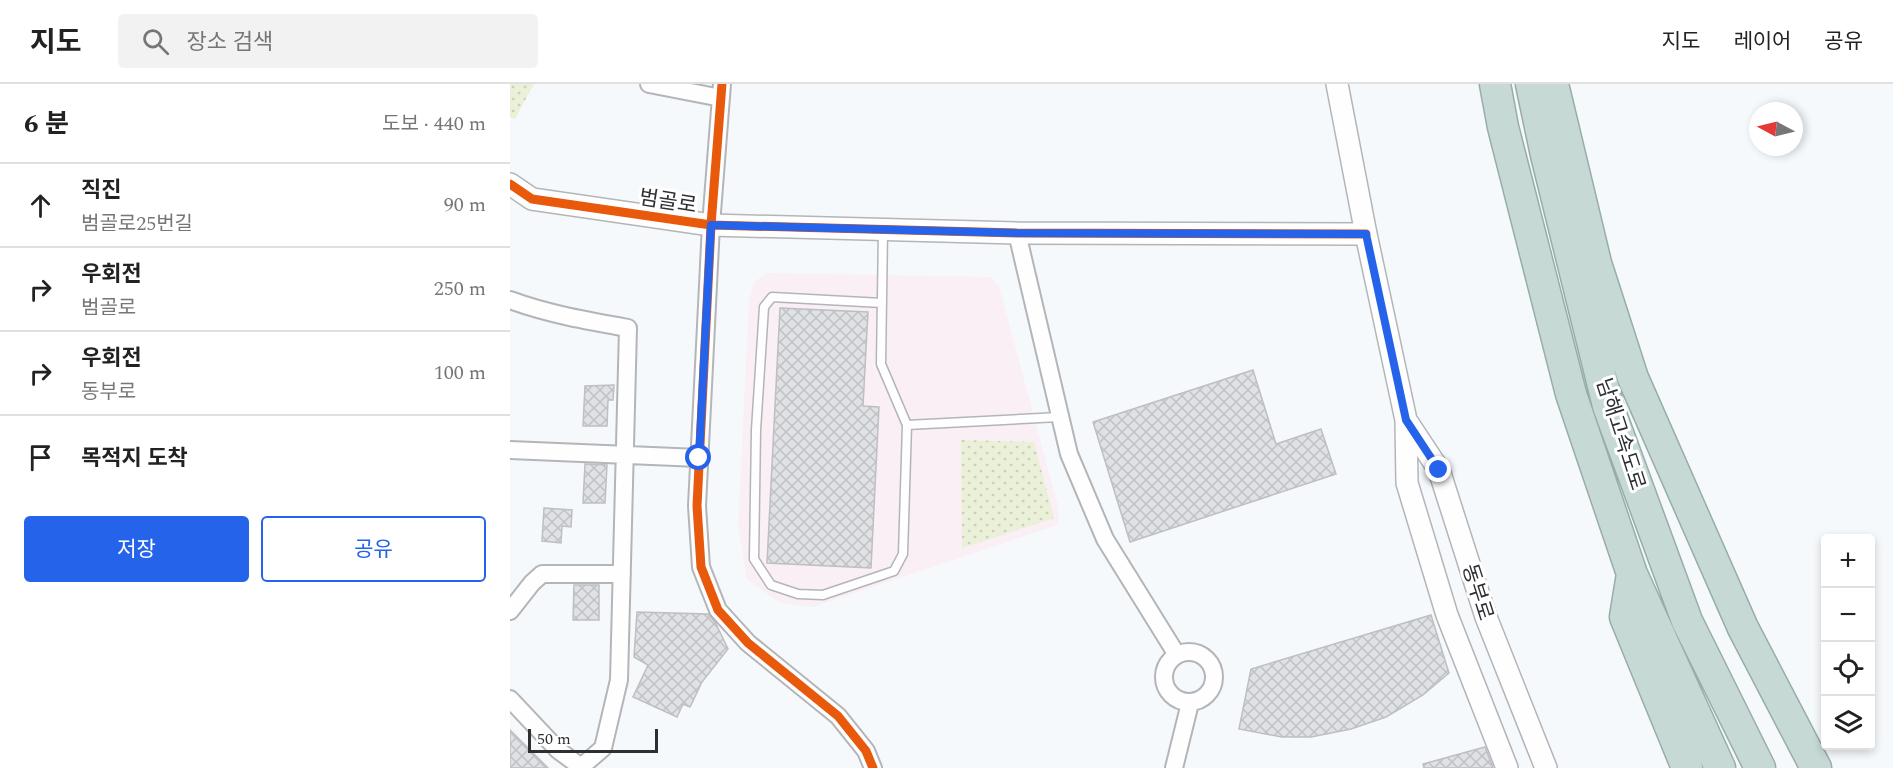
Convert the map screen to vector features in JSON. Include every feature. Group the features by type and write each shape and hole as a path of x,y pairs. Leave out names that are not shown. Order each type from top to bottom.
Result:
{"highway":[{"name":"남해고속도로","path":"1495,84 1503,128 1571,394 1632,574 1720,768"},
{"name":"남해고속도로","path":"1531,84 1546,155 1608,406 1687,621 1760,768"},
{"path":"1552,84 1596,263 1633,378 1743,628 1816,768"},
{"path":"1632,574 1625,617 1687,768"}],"street":[{"path":"650,84 722,91 711,225 699,458 697,506 700,567 718,610 748,643 838,716 866,751 873,768"},
{"name":"동부로","path":"1337,84 1406,420 1407,483 1447,615 1507,768"},
{"name":"범골로","path":"510,184 532,199 711,225 1017,233 1366,234"},
{"path":"1017,233 1069,454 1105,539 1177,655"},
{"path":"510,300 572,318 628,328 619,680 603,748 581,767 558,750 510,699"},
{"name":"동부로","path":"1406,420 1439,470 1486,618 1546,768"},
{"path":"510,450 699,458"},
{"path":"510,611 542,574 622,574"},
{"path":"1185,652 1201,655 1208,660 1215,675 1211,691 1198,701 1190,703 1174,697 1165,684 1166,667 1177,655 1185,652"},
{"path":"1174,768 1190,703"}],"lane":[{"path":"882,303 772,297 764,307 756,430 754,559 771,585 798,594 823,595 894,571 903,554 907,424 881,364 882,303 883,231"},
{"path":"907,424 1059,417"}],"shaded area":[{"path":"767,273 991,277 999,286 1059,510 1058,525 813,607 780,603 747,579 738,527 749,301 754,282"}],"green space":[{"path":"510,84 534,84 515,119 510,117"},
{"path":"961,440 1034,442 1054,518 962,548"}],"building":[{"path":"780,308 868,312 863,406 879,407 871,568 767,563"},
{"path":"1253,370 1276,444 1321,429 1336,474 1130,542 1093,422"},
{"path":"614,385 613,400 608,400 607,426 583,426 585,386"},
{"path":"585,464 607,465 605,503 583,503"},
{"path":"544,508 572,510 571,527 562,526 561,543 542,541"},
{"path":"574,585 599,585 599,620 573,620"},
{"path":"637,612 708,614 715,622 728,649 702,682 690,707 683,704 677,717 633,697 648,665 634,657"},
{"path":"1431,615 1449,673 1423,695 1386,717 1351,729 1311,737 1282,737 1239,729 1251,669"},
{"path":"510,730 548,768 510,768"},
{"path":"1485,747 1493,768 1424,768 1423,764"}],"cycle path":[{"path":"722,84 711,225 697,506 701,567 718,610 748,643 838,716 866,751 873,768"},
{"path":"510,184 532,199 711,225 1017,233 1366,234"}],"route":[{"path":"699,458 711,225 1017,233 1366,234 1406,420 1439,470"}]}
